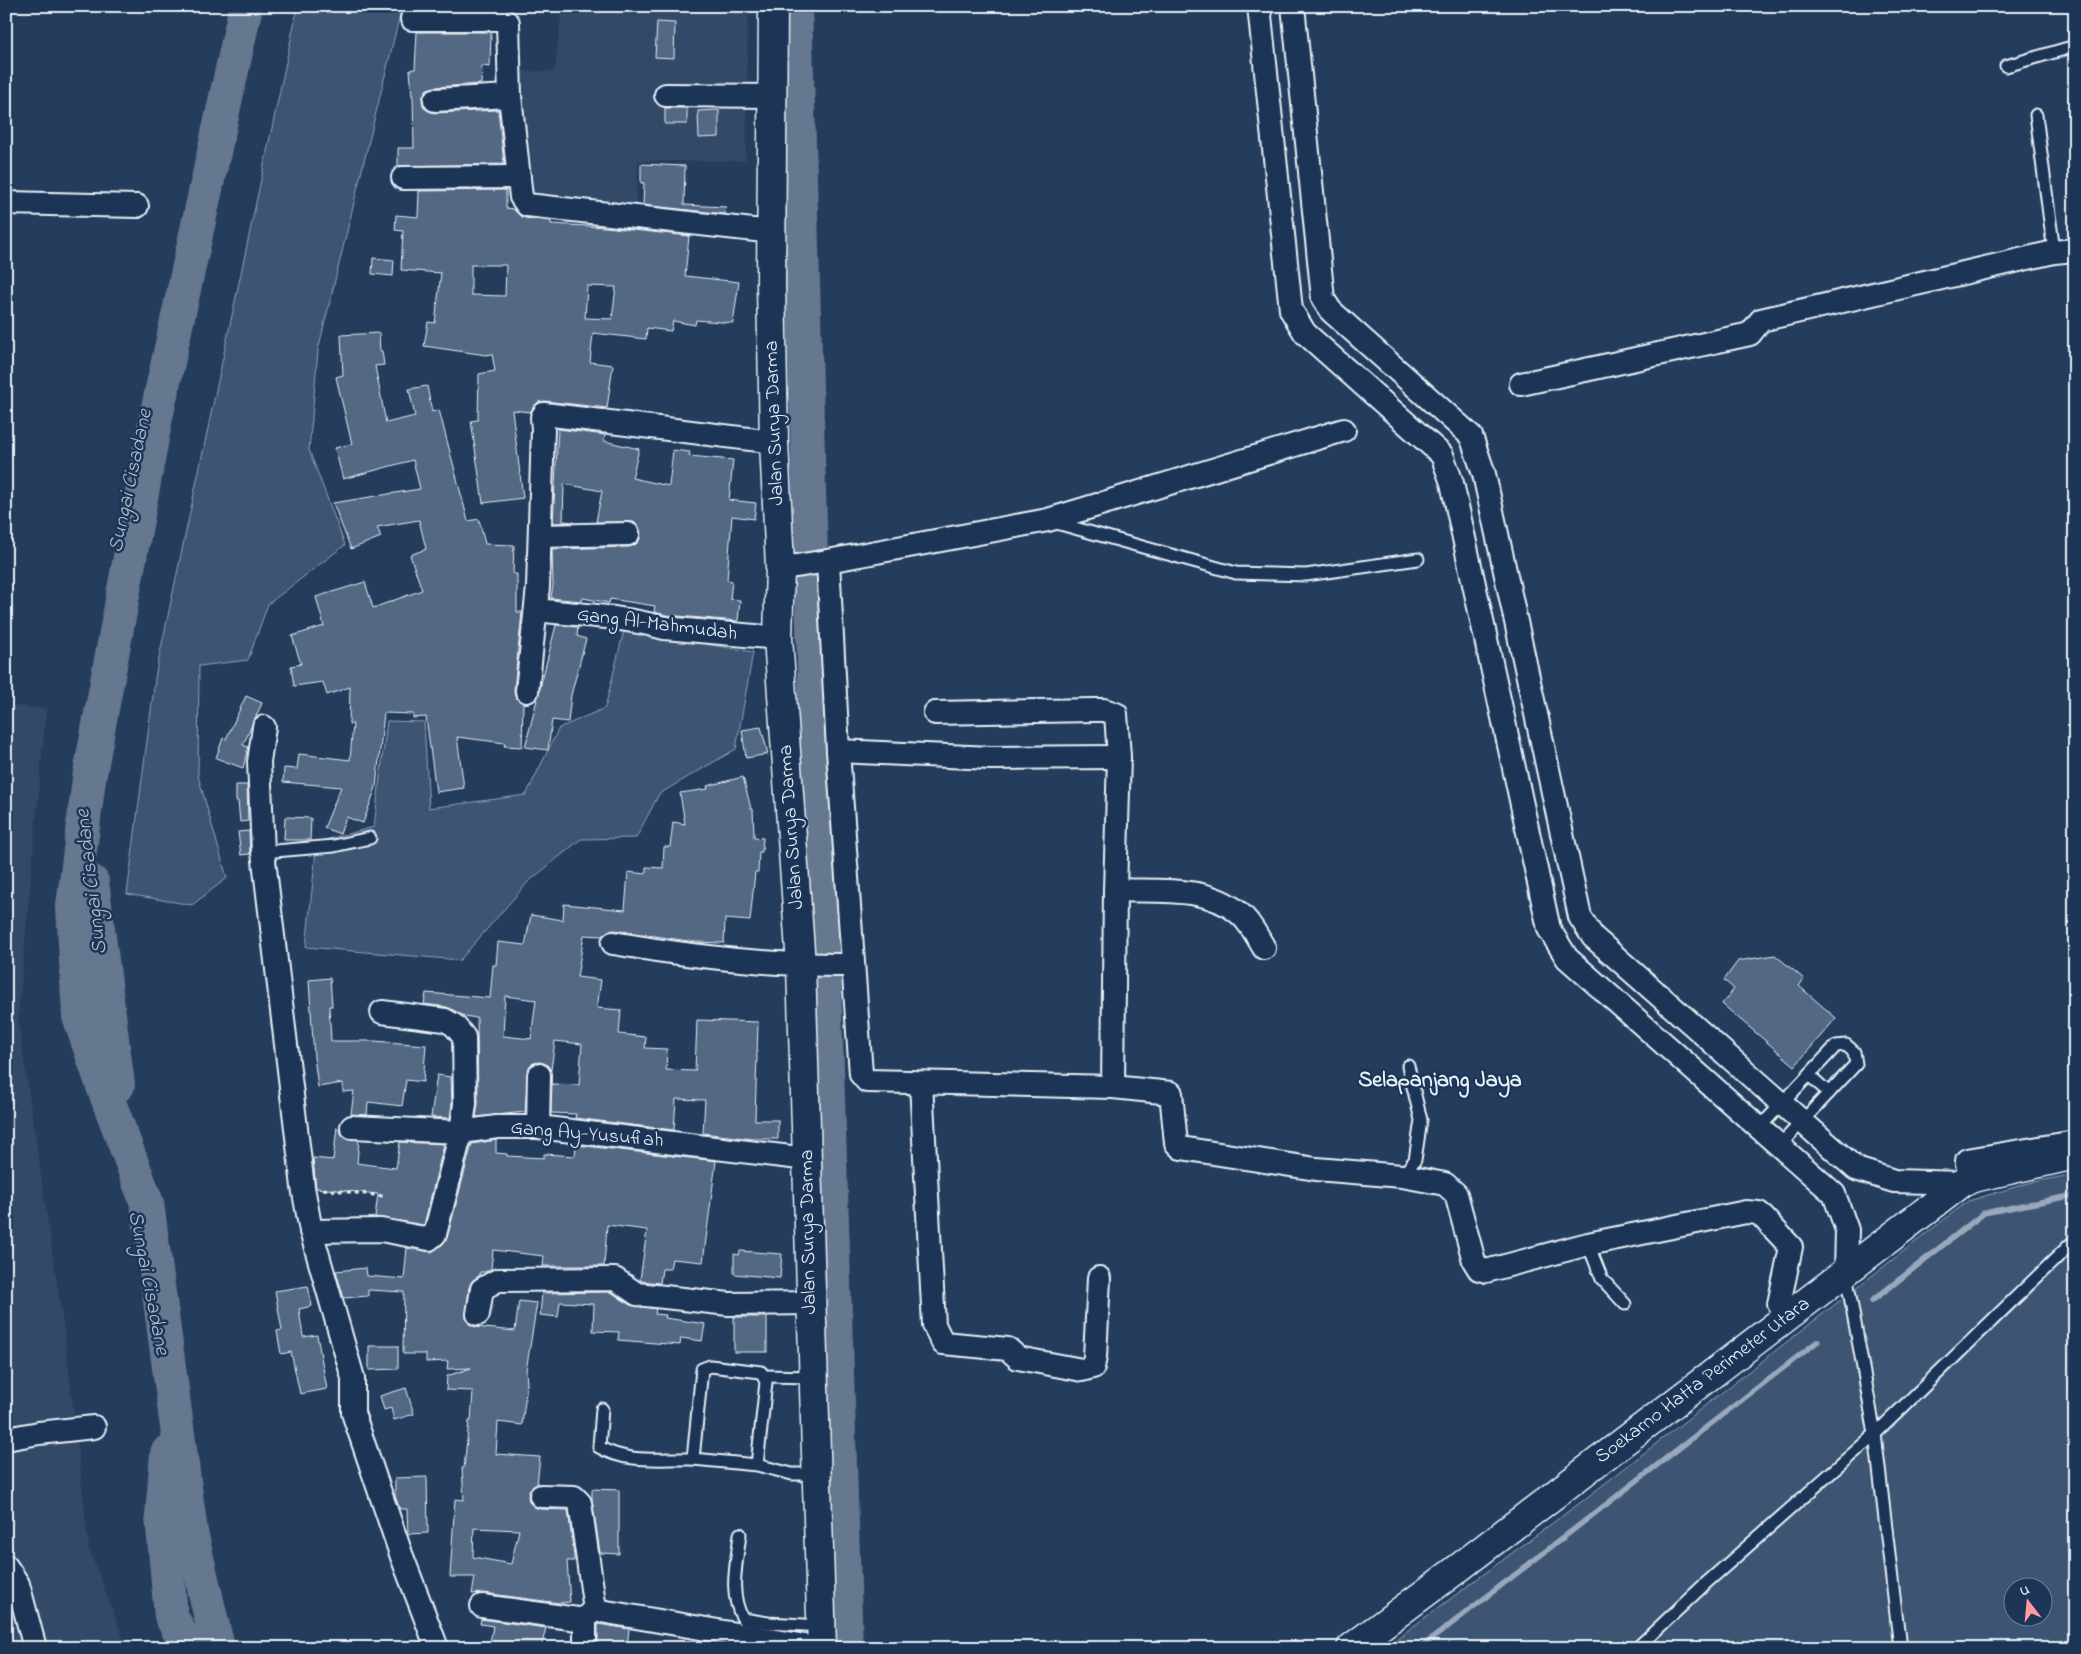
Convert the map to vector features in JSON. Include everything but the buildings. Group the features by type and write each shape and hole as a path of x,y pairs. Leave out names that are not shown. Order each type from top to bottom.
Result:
{"main road":[{"name":"Jalan Surya Darma","path":"773,6 772,232 774,442 785,567 778,638 807,965 808,1160 820,1640"},
{"name":"Soekarno Hatta Perimeter Utara","path":"1351,1648 1968,1181 2075,1155"}],"street":[{"path":"1259,6 1291,310 1305,333 1442,455 1452,483 1549,929 1567,958 1834,1194 1847,1230 1846,1272"},
{"path":"1293,6 1323,299 1331,311 1471,436 1484,474 1580,916 1593,937 1856,1170 1894,1181 1968,1181 1968,1160 2075,1142"},
{"path":"412,19 507,13 510,96 521,197 530,207 772,232"},
{"path":"1268,92 1301,88"},
{"path":"666,95 772,96"},
{"path":"435,100 510,96"},
{"path":"1272,124 1305,121"},
{"path":"403,178 519,177"},
{"path":"6,203 137,206"},
{"path":"1521,384 1750,334 1761,320 2064,251"},
{"path":"527,692 536,610 540,536 542,417 544,414 774,442"},
{"path":"785,567 825,562 1048,520 1344,430"},
{"path":"540,536 628,534"},
{"path":"825,562 838,752 846,965 861,1074 867,1081 921,1084 1113,1087 1171,1094 1176,1143 1182,1148 1316,1168 1402,1176 1445,1184 1456,1194 1474,1261 1479,1269 1486,1271 1588,1244 1746,1212 1759,1213 1791,1247 1779,1304 1788,1316"},
{"name":"Gang Al-Mahmudah","path":"536,610 615,618 664,628 778,638"},
{"path":"1491,664 1524,657"},
{"path":"1497,692 1530,685"},
{"path":"935,713 1104,710 1116,714 1119,757 1115,890 1113,1087"},
{"path":"264,726 259,762 262,852 302,1187 311,1231 353,1378 353,1413 401,1554 437,1648"},
{"path":"838,752 991,758 1119,757"},
{"path":"1115,890 1192,892 1218,900 1239,913 1253,929 1264,948"},
{"path":"613,943 684,955 807,965 846,965"},
{"path":"311,1231 381,1230 429,1239 435,1234 461,1132 465,1104 464,1037 454,1025 445,1020 382,1012"},
{"path":"538,1127 539,1075"},
{"path":"1725,1098 1749,1075"},
{"path":"921,1084 934,1325 943,1343 1008,1348 1018,1358 1082,1370 1093,1367 1099,1278"},
{"name":"Gang Ay-Yusufiah","path":"352,1127 461,1132 497,1127 538,1127 808,1160"},
{"path":"478,1314 482,1289 498,1280 615,1279 637,1294 730,1304 811,1303"},
{"path":"6,1440 39,1433 94,1427"},
{"path":"542,1496 574,1496 580,1503 590,1615 585,1648"},
{"path":"6,1566 18,1584 35,1648"},
{"path":"482,1606 590,1615 820,1640"}],"lane":[{"path":"2006,66 2075,46"},
{"path":"2036,115 2064,251"},
{"path":"1048,520 1236,573 1306,575 1418,559"},
{"path":"262,852 334,846 370,838"},
{"path":"1759,1128 1836,1046 1846,1045 1854,1052 1856,1064 1779,1146"},
{"path":"1402,1176 1415,1160 1421,1120 1408,1066"},
{"path":"1809,1075 1829,1093"},
{"path":"1637,1648 1705,1584 1875,1434 2075,1240"},
{"path":"1588,1244 1602,1279 1625,1304"},
{"path":"1846,1272 1875,1434 1900,1648"},
{"path":"693,1459 702,1369 710,1366 761,1372 764,1376 766,1382 757,1465"},
{"path":"764,1376 813,1377"},
{"path":"602,1409 599,1447 624,1458 693,1459 757,1465 792,1474 816,1474"},
{"path":"740,1534 733,1590 738,1610 743,1619 768,1624 820,1640"}],"path":[{"path":"302,1187 382,1196"}],"shaded area":[{"path":"298,6 402,6 318,350 309,450 345,545 268,604 248,660 199,666 198,776 227,878 192,905 127,894 156,672"},
{"path":"562,6 748,6 746,161 638,161 636,205 525,197 511,72 555,71"},
{"path":"624,630 753,652 736,749 659,794 636,838 581,839 527,883 460,960 306,947 317,842 374,827 387,721 424,722 429,808 526,795 559,728 605,708"},
{"path":"6,705 46,709 18,1020 66,1344 89,1549 127,1648 14,1648 6,1628"},
{"path":"2075,1174 2075,1648 1384,1648 1581,1502 1968,1201 2029,1183"}],"waterway":[{"name":"Sungai Cisadane","path":"218,1648 191,1532 147,1203 79,1016 73,906 89,779 156,417 246,6"},
{"path":"795,6 817,766 846,1648"},
{"name":"Sungai Cisadane","path":"92,882 118,1085"},
{"path":"1872,1301 1984,1213 2075,1195"},
{"path":"1420,1648 1818,1341"},
{"name":"Sungai Cisadane","path":"167,1453 162,1516 171,1616 188,1648"}],"district":[{"name":"Selapanjang Jaya","path":"1440,1081"}]}
